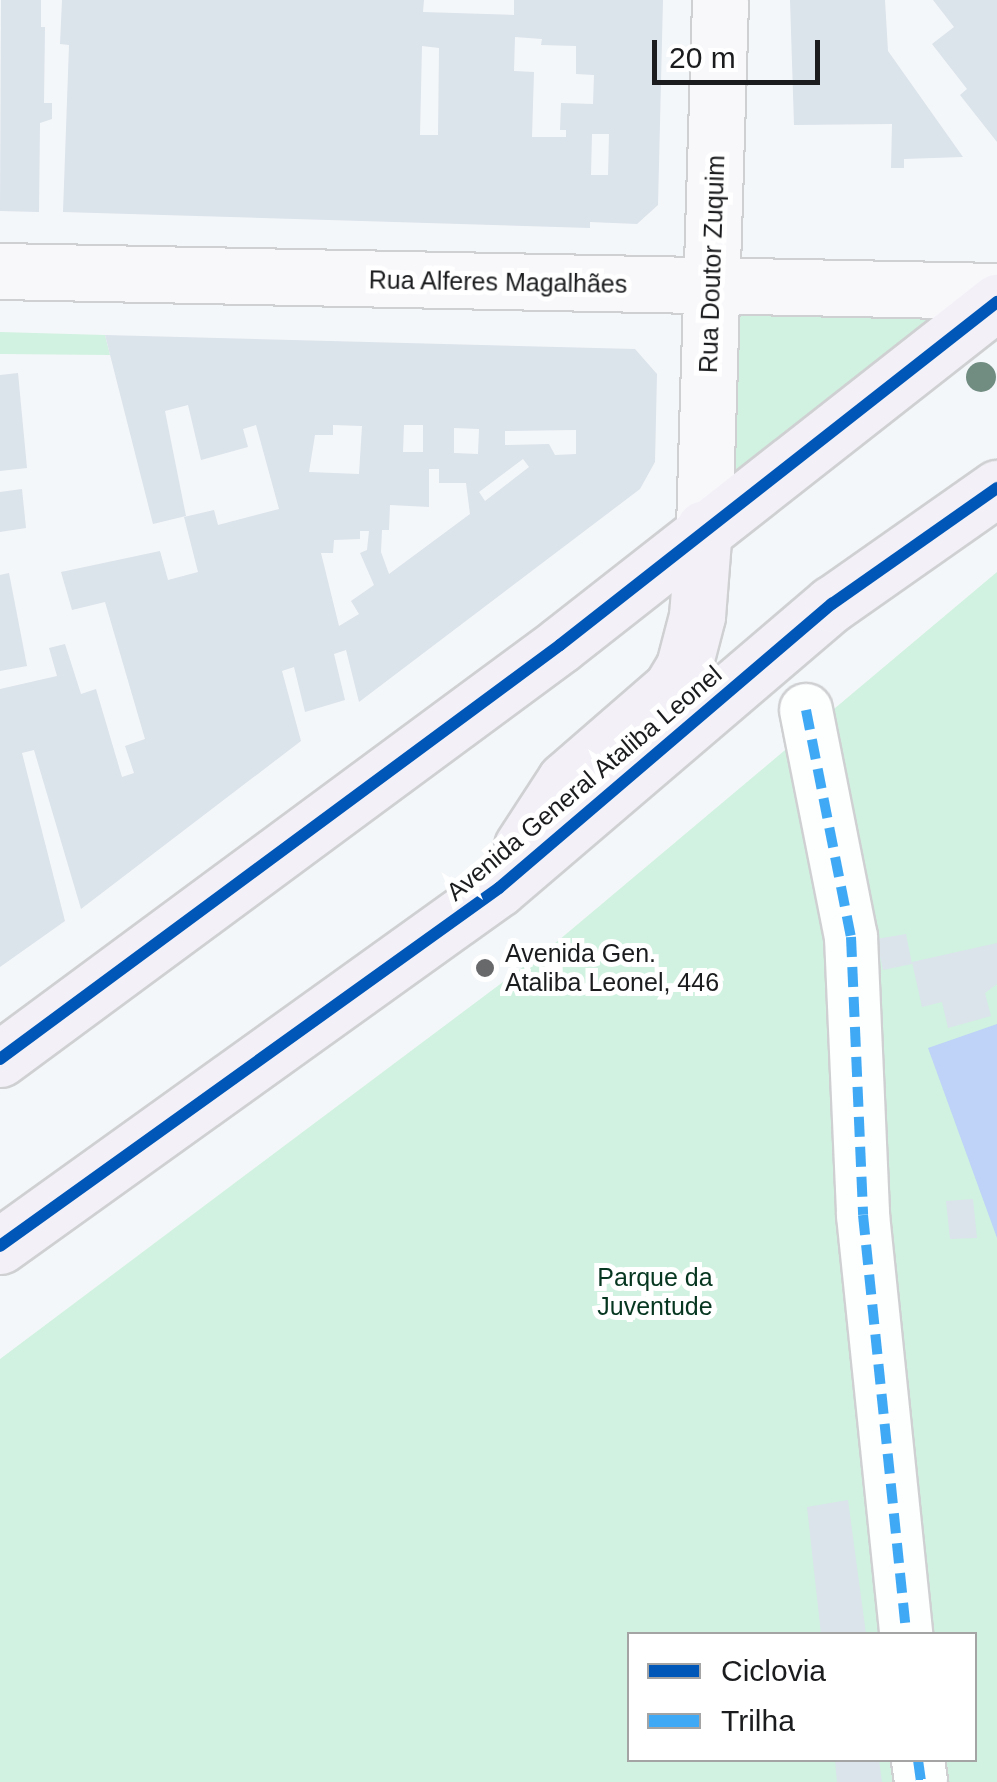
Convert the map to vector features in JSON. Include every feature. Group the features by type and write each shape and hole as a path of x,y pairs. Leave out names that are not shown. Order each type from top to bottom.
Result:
{"main road":[{"path":"0,1060 560,645 704,528 997,302"},
{"name":"Avenida General Ataliba Leonel","path":"0,1246 499,888 832,604 997,488"},
{"path":"499,888 565,780 671,688 678,677 697,616 704,528"}],"street":[{"name":"Rua Doutor Zuquim","path":"704,528 720,0"},
{"name":"Rua Alferes Magalhães","path":"0,272 997,290"},
{"path":"806,710 851,938 863,1215 906,1632"}],"green space":[{"path":"722,298 982,300 718,502"},
{"path":"0,332 105,335 110,355 0,354"},
{"name":"Parque da Juventude","path":"997,572 997,1782 0,1782 0,1359 559,940"}],"water":[{"path":"997,1024 997,1238 928,1048"}],"building":[{"path":"1,0 41,0 41,27 45,27 44,103 52,103 52,119 40,123 39,212 0,211"},
{"path":"62,0 424,0 423,12 514,15 514,0 663,0 658,205 637,224 590,222 590,228 63,212 69,45 60,44","holes":["515,37 542,39 541,45 576,46 576,74 594,75 593,104 561,103 560,130 566,130 566,137 532,137 534,72 514,71","422,46 439,48 438,135 420,135","592,134 609,134 608,175 591,175"]},
{"path":"790,0 885,0 888,51 963,157 904,159 904,168 891,168 892,124 794,125"},
{"path":"933,0 997,0 997,142 960,95 967,89 932,44 954,27"},
{"path":"105,335 635,349 657,374 655,462 640,489 359,702 346,650 334,654 345,700 305,712 294,667 282,671 301,741 81,909 34,750 22,753 65,921 0,967 0,689 57,676 49,648 65,644 81,694 96,689 122,777 134,773 125,746 145,739 105,602 72,610 61,572 160,551 168,580 198,572 184,517 214,510 218,525 279,509 256,425 243,429 248,447 201,460 188,405 165,411 186,516 153,524","holes":["333,425 362,426 359,474 309,472 315,435 333,435","404,425 423,425 423,452 403,452","454,428 479,429 478,454 454,453","576,430 576,454 555,455 549,444 505,445 505,431","523,459 529,467 485,501 479,492","429,469 439,469 439,483 466,483 470,514 389,574 381,552 382,530 389,530 390,505 429,507","360,531 369,531 367,550 360,553 374,585 351,601 359,614 339,626 321,553 333,553 334,540 360,539"]},
{"path":"18,373 27,468 0,471 0,375"},
{"path":"22,489 26,528 0,532 0,492"},
{"path":"9,573 27,666 0,671 0,575"},
{"path":"906,934 912,964 883,970 876,939"},
{"path":"997,943 997,984 985,993 991,1016 948,1028 942,1002 922,1007 912,962"},
{"path":"973,1199 977,1238 950,1239 946,1201"},
{"path":"848,1500 866,1632 821,1632 807,1507"},
{"path":"835,1762 879,1762 882,1782 837,1782"}],"marked path":[{"path":"806,710 851,937 863,1215 906,1632"},
{"path":"918,1762 921,1782"}],"cycle path":[{"path":"0,1059 560,645 997,302"},
{"path":"0,1246 499,888 832,604 997,488"}],"place":[{"name":"Avenida Gen. Ataliba Leonel, 446","path":"485,968"}]}
